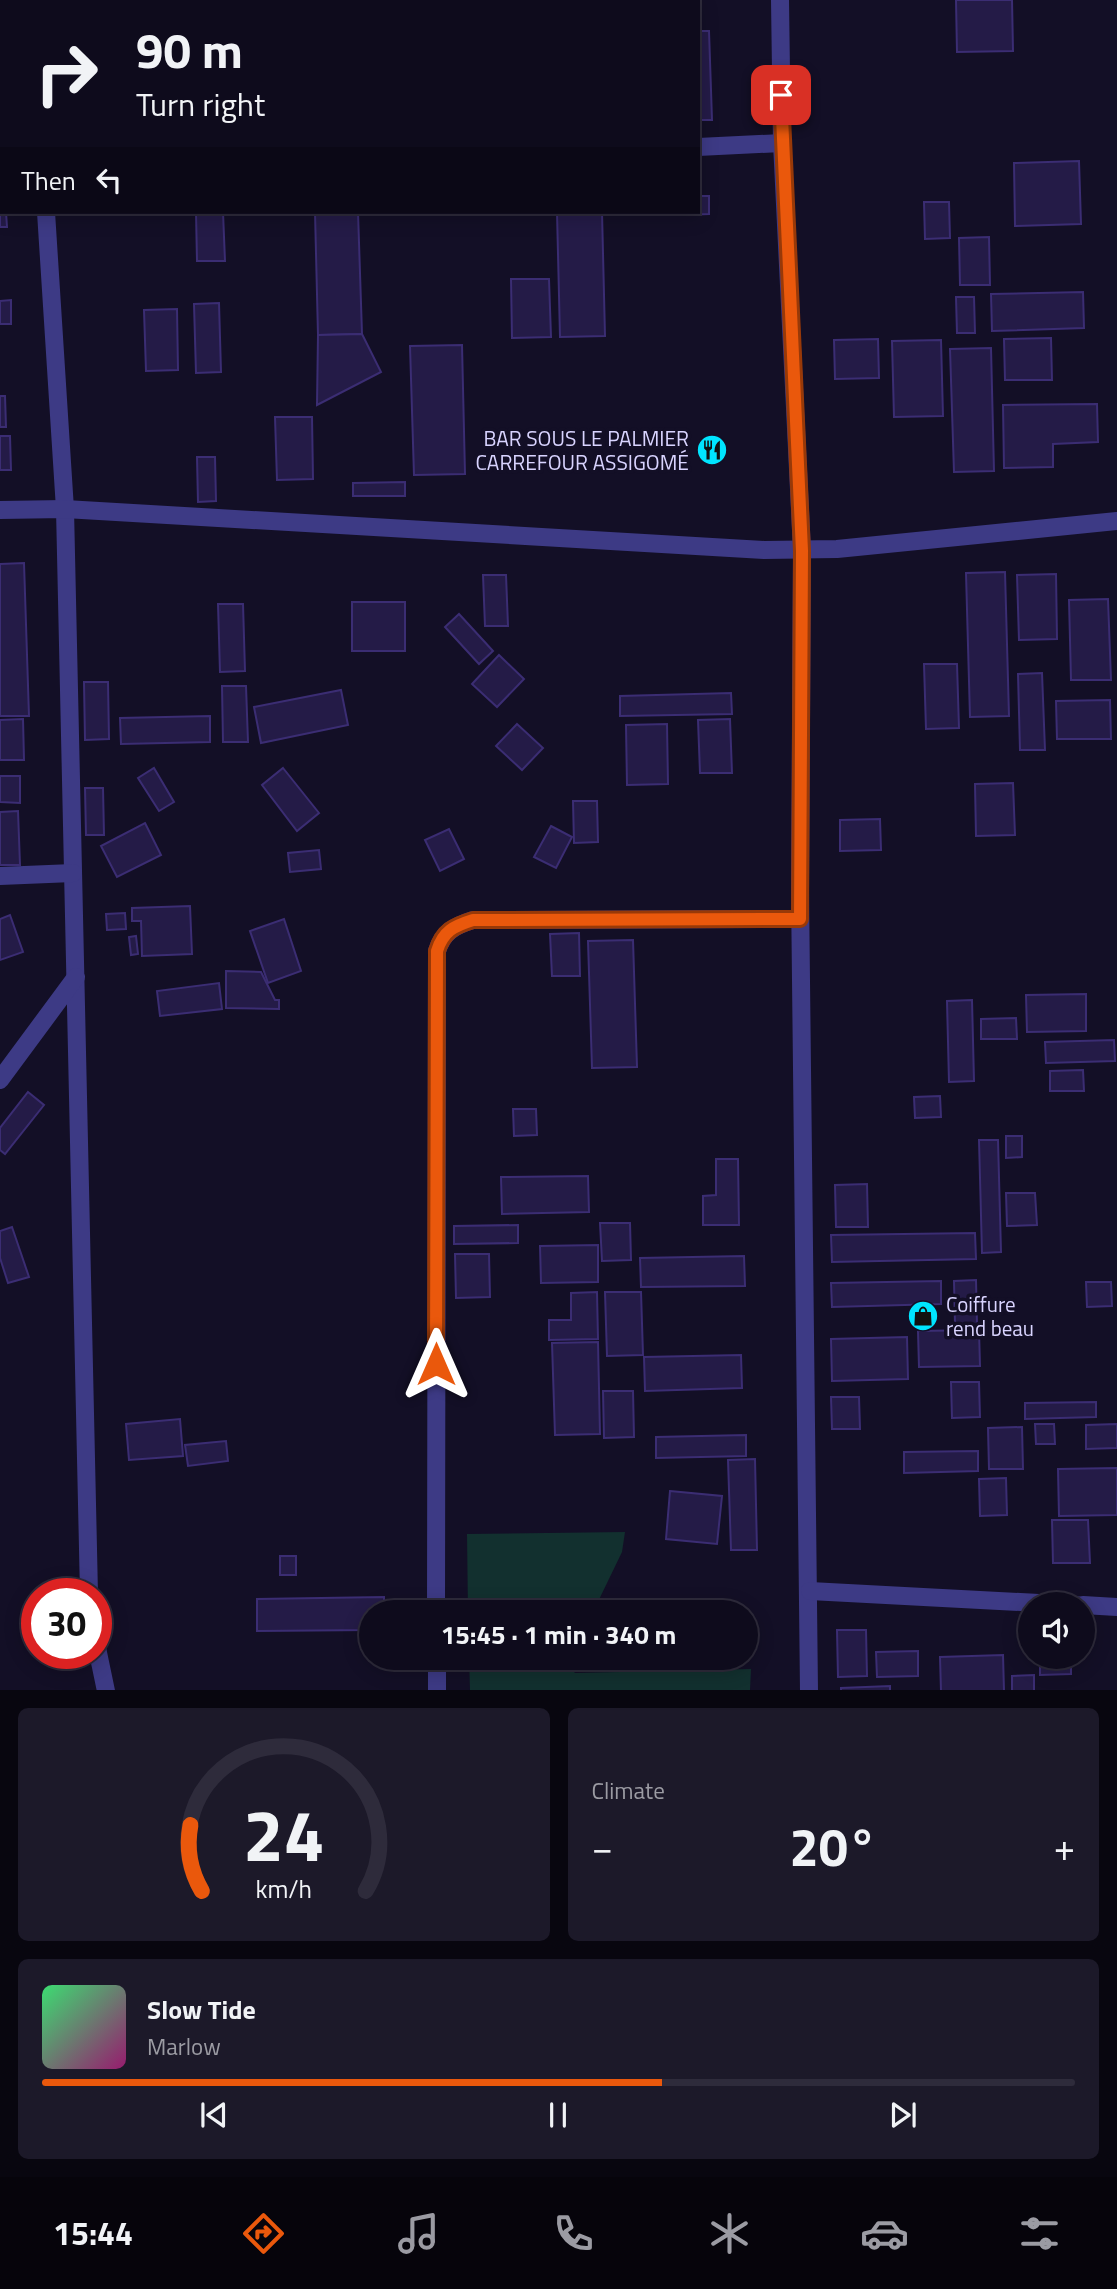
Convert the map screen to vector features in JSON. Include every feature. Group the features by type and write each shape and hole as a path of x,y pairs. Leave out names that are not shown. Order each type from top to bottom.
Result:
{"street":[{"path":"780,0 782,143 802,551 800,919 810,1690"},
{"path":"700,147 782,143"},
{"path":"46,214 65,509 89,1578"},
{"path":"0,510 65,509 764,551 836,549 1117,521"},
{"path":"0,876 73,873"},
{"path":"436,1600 437,951 442,936 457,925 473,920 800,919"},
{"path":"0,1080 76,977"},
{"path":"810,1591 1018,1602"},
{"path":"1095,1606 1117,1607"},
{"path":"102,1669 106,1690"},
{"path":"437,1670 437,1690"}],"green space":[{"path":"625,1532 622,1552 599,1600 468,1600 467,1534"},
{"path":"469,1670 572,1670 575,1673 751,1670 750,1690 470,1690"}],"building":[{"path":"956,0 1012,0 1013,51 957,52"},
{"path":"700,31 709,31 712,120 700,120"},
{"path":"1079,161 1081,224 1015,226 1014,163"},
{"path":"700,196 709,196 709,214 684,215 700,214"},
{"path":"924,202 949,202 950,238 925,239"},
{"path":"0,214 6,214 7,227 0,227"},
{"path":"196,214 223,214 225,261 197,261"},
{"path":"315,214 358,214 362,334 318,335"},
{"path":"557,214 602,214 605,336 560,337"},
{"path":"989,237 990,285 960,285 959,238"},
{"path":"511,279 549,279 551,337 512,338"},
{"path":"1083,292 1084,328 992,331 991,294"},
{"path":"956,297 974,297 975,333 957,333"},
{"path":"11,300 11,324 0,324 0,301"},
{"path":"219,303 221,372 196,373 194,304"},
{"path":"177,309 178,370 146,371 144,310"},
{"path":"362,334 381,372 317,405 318,335"},
{"path":"1051,338 1052,380 1005,380 1004,339"},
{"path":"878,339 879,378 835,379 834,340"},
{"path":"941,340 943,416 894,417 892,341"},
{"path":"462,345 465,474 414,475 410,346"},
{"path":"991,348 994,471 954,472 950,349"},
{"path":"0,396 5,396 6,427 0,427"},
{"path":"1097,404 1098,442 1053,444 1053,467 1004,468 1003,405"},
{"path":"275,417 312,417 313,479 277,480"},
{"path":"0,436 10,436 11,470 0,470"},
{"path":"197,457 215,457 216,501 198,502"},
{"path":"405,482 405,496 353,496 353,483"},
{"path":"24,563 29,716 0,716 0,564"},
{"path":"1005,572 1009,716 970,717 966,573"},
{"path":"1056,574 1057,639 1019,640 1017,575"},
{"path":"483,575 506,575 508,626 485,626"},
{"path":"1108,599 1111,680 1071,680 1069,600"},
{"path":"352,602 405,602 405,651 352,651"},
{"path":"218,604 243,604 245,671 220,672"},
{"path":"459,614 493,651 479,664 445,627"},
{"path":"499,655 524,679 497,707 472,684"},
{"path":"924,664 957,664 959,728 926,729"},
{"path":"1042,673 1045,750 1020,750 1018,674"},
{"path":"84,682 108,682 109,739 85,740"},
{"path":"222,686 246,686 248,742 223,742"},
{"path":"341,690 348,725 261,743 254,707"},
{"path":"731,693 732,714 620,716 620,696"},
{"path":"1110,700 1111,739 1057,739 1056,701"},
{"path":"210,716 210,742 121,744 120,718"},
{"path":"23,719 24,760 0,760 0,720"},
{"path":"730,719 732,773 700,773 698,720"},
{"path":"517,724 543,748 522,770 496,746"},
{"path":"667,724 668,784 627,785 626,725"},
{"path":"154,768 174,802 159,811 138,778"},
{"path":"283,768 319,813 297,831 262,785"},
{"path":"0,776 20,776 20,803 0,802"},
{"path":"1013,783 1015,835 976,836 975,784"},
{"path":"85,788 103,788 104,835 86,835"},
{"path":"573,801 597,801 598,842 574,843"},
{"path":"18,811 20,865 0,865 0,812"},
{"path":"880,819 881,850 840,851 840,820"},
{"path":"145,823 161,855 117,877 101,846"},
{"path":"551,826 572,837 556,868 534,857"},
{"path":"449,829 464,859 440,871 425,840"},
{"path":"319,850 321,869 290,872 288,853"},
{"path":"190,906 192,954 142,956 141,921 132,921 132,908"},
{"path":"125,913 126,929 107,930 106,914"},
{"path":"10,915 23,952 0,960 0,919"},
{"path":"284,919 301,971 268,983 250,931"},
{"path":"579,933 580,976 552,976 550,934"},
{"path":"136,936 138,954 131,955 129,937"},
{"path":"633,940 637,1067 592,1068 588,941"},
{"path":"226,971 261,972 275,1000 279,1000 279,1009 226,1008"},
{"path":"219,983 222,1009 160,1016 157,991"},
{"path":"1086,994 1086,1031 1027,1032 1026,995"},
{"path":"972,1000 974,1081 949,1082 947,1001"},
{"path":"1016,1018 1017,1039 981,1039 981,1019"},
{"path":"1114,1040 1115,1061 1046,1063 1045,1042"},
{"path":"1083,1070 1084,1091 1050,1091 1050,1071"},
{"path":"28,1092 44,1105 5,1154 0,1150 0,1128"},
{"path":"940,1096 941,1117 915,1118 914,1097"},
{"path":"513,1109 536,1109 537,1135 514,1136"},
{"path":"1006,1136 1022,1136 1022,1157 1006,1158"},
{"path":"979,1140 998,1140 1001,1252 982,1253"},
{"path":"716,1159 738,1159 739,1225 703,1225 703,1196 716,1195"},
{"path":"588,1176 589,1212 502,1214 501,1177"},
{"path":"867,1184 868,1227 836,1227 835,1185"},
{"path":"1006,1193 1035,1193 1037,1225 1007,1226"},
{"path":"600,1223 630,1223 631,1260 602,1261"},
{"path":"518,1225 518,1243 454,1244 454,1226"},
{"path":"12,1227 29,1277 8,1283 0,1258 0,1231"},
{"path":"975,1233 976,1259 832,1262 831,1235"},
{"path":"598,1245 598,1282 541,1283 540,1246"},
{"path":"455,1254 489,1254 490,1297 456,1298"},
{"path":"744,1256 745,1286 641,1287 640,1258"},
{"path":"976,1280 977,1324 955,1324 954,1281"},
{"path":"941,1281 941,1304 832,1307 831,1283"},
{"path":"1086,1282 1111,1282 1112,1306 1087,1307"},
{"path":"597,1292 598,1339 549,1340 549,1320 571,1320 571,1293"},
{"path":"605,1292 641,1292 643,1355 607,1356"},
{"path":"979,1330 980,1366 919,1367 918,1331"},
{"path":"907,1337 908,1379 832,1381 831,1339"},
{"path":"598,1342 600,1434 555,1435 552,1343"},
{"path":"741,1355 742,1388 645,1391 644,1357"},
{"path":"951,1382 979,1382 980,1417 952,1418"},
{"path":"603,1391 633,1391 634,1437 604,1438"},
{"path":"831,1397 859,1397 860,1429 832,1429"},
{"path":"1096,1402 1096,1417 1025,1419 1025,1403"},
{"path":"180,1419 183,1456 129,1460 126,1424"},
{"path":"1035,1424 1054,1424 1055,1444 1036,1444"},
{"path":"1117,1424 1117,1448 1086,1449 1086,1425"},
{"path":"1022,1427 1023,1469 989,1469 988,1428"},
{"path":"746,1435 746,1456 656,1458 656,1437"},
{"path":"226,1441 228,1461 188,1466 185,1445"},
{"path":"978,1451 978,1471 904,1473 904,1452"},
{"path":"755,1459 757,1550 731,1550 728,1460"},
{"path":"1117,1468 1117,1515 1059,1516 1058,1469"},
{"path":"1006,1478 1007,1515 980,1516 979,1479"},
{"path":"670,1491 722,1496 717,1544 666,1539"},
{"path":"1052,1520 1088,1520 1090,1563 1053,1563"},
{"path":"280,1556 296,1556 296,1575 280,1575"},
{"path":"384,1597 384,1600 359,1600 359,1630 257,1631 257,1599"},
{"path":"837,1630 866,1630 867,1676 838,1677"},
{"path":"918,1651 918,1676 877,1677 876,1652"},
{"path":"1003,1655 1004,1690 941,1690 940,1657"},
{"path":"1040,1669 1071,1669 1071,1674 1040,1675"},
{"path":"1034,1675 1034,1690 1012,1690 1012,1676"},
{"path":"890,1686 890,1690 841,1690"}],"place":[{"name":"BAR SOUS LE PALMIER CARREFOUR ASSIGOMÉ","path":"712,450"},
{"name":"Coiffure rend beau","path":"923,1316"}],"route":[{"path":"436,1364 437,951 442,936 457,925 473,920 800,919 802,551 781,95"}]}
